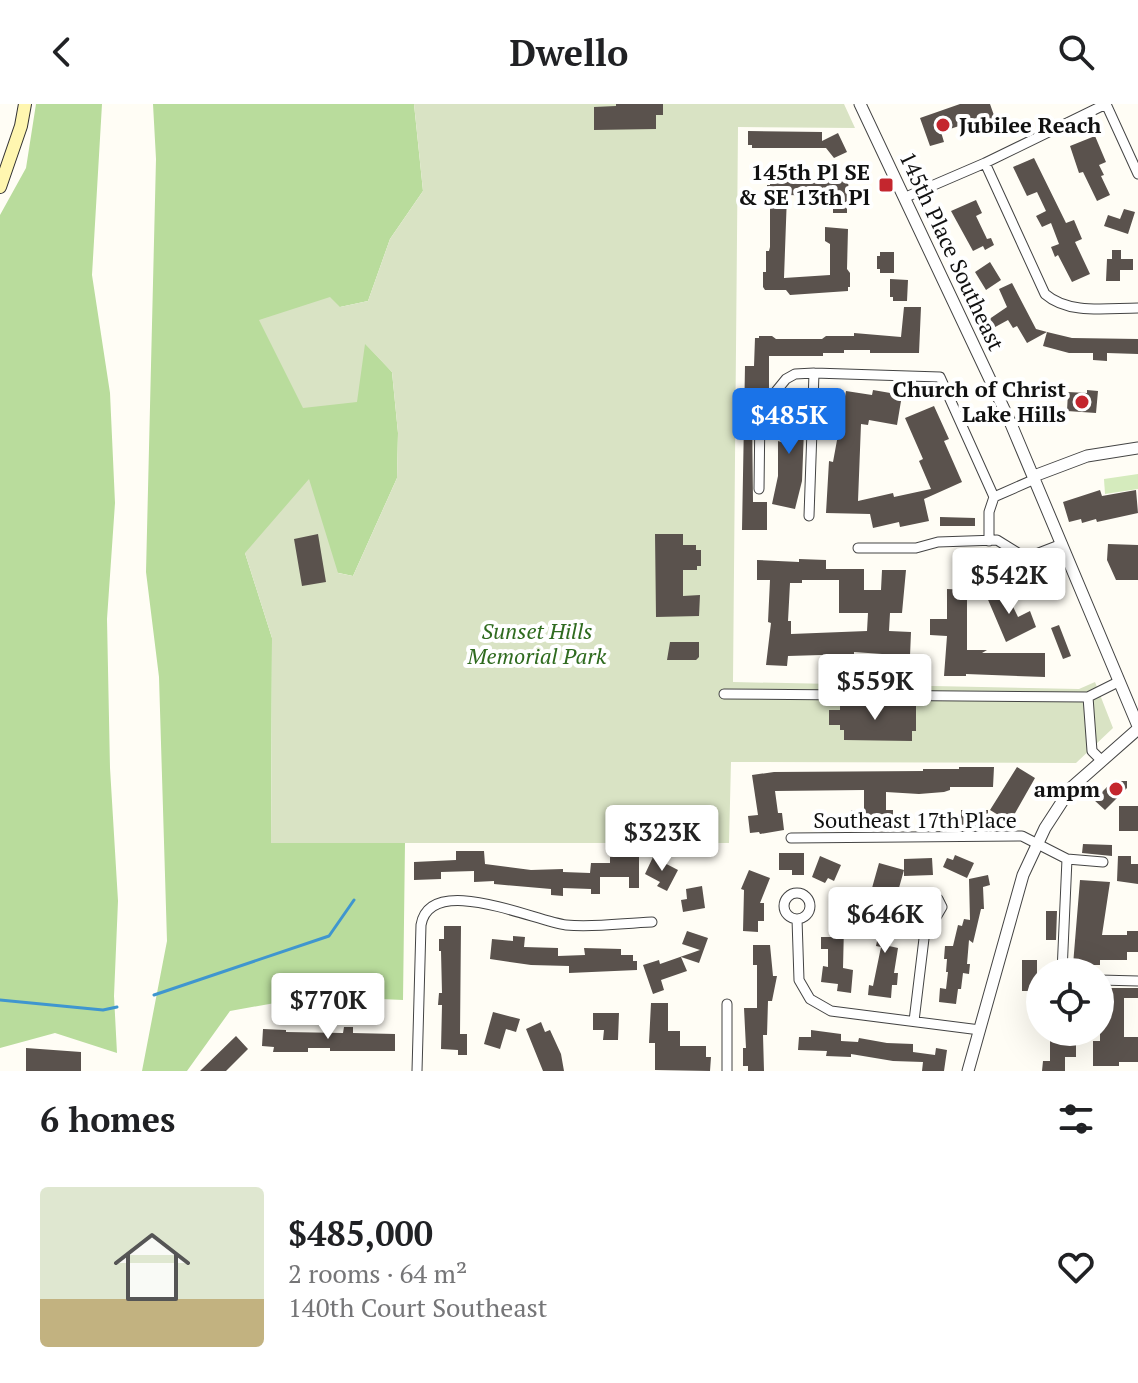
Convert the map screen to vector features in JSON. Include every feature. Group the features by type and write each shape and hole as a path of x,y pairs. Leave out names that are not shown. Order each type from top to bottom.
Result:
{"main road":[{"path":"0,187 21,126 25,104"}],"street":[{"name":"145th Place Southeast","path":"860,104 906,197 1034,478 1138,728"},
{"path":"906,197 985,163 1106,104 1138,174"},
{"path":"985,163 1045,294 1053,301 1076,308 1138,308"},
{"path":"809,516 814,373"},
{"path":"759,489 760,411 786,379 795,374 814,373 940,377 994,497 989,512 989,541"},
{"path":"994,497 1087,456 1138,448"},
{"path":"858,548 916,548 938,542 997,540 1026,558 1062,544"},
{"path":"724,694 1088,697 1118,682"},
{"path":"1088,697 1092,751 1101,760"},
{"path":"968,1071 1023,875 1036,845 1071,788 1138,728"},
{"name":"Southeast 17th Place","path":"791,838 1022,836 1067,859 1103,862"},
{"path":"1063,958 1067,859"},
{"path":"417,1071 421,925 426,910 439,903 486,903 566,925 652,922"},
{"path":"797,919 799,980 810,999 831,1011 980,1030"},
{"path":"914,1021 926,922"},
{"path":"1114,980 1138,981"},
{"path":"727,1004 727,1071"}],"green space":[{"path":"36,104 102,104 92,275 110,393 115,503 107,619 110,768 118,901 114,996 117,1053 55,1033 0,1048 0,215 26,168"},
{"path":"153,104 414,104 423,191 390,239 368,301 340,307 365,343 392,372 398,433 397,478 353,576 245,553 272,638 271,843 405,843 403,1000 314,996 230,1011 187,1071 142,1071 167,941 159,677 146,572 156,159"},
{"name":"Sunset Hills Memorial Park","path":"414,104 844,104 855,128 738,127 733,682 1079,689 1095,682 1113,728 1076,763 731,762 729,843 271,843 272,638 245,553 309,479 338,573 353,576 397,478 398,433 392,372 365,344 357,402 303,408 259,320 330,297 340,307 368,301 390,239 423,191"},
{"path":"1138,474 1138,489 1105,494 1104,479"}],"building":[{"path":"663,104 663,115 656,115 656,129 594,130 594,107"},
{"name":"Jubilee Reach","path":"960,104 990,104 998,127 987,131 984,123 976,126 974,121 941,132 944,142 930,146 920,118"},
{"path":"748,131 822,132 822,141 838,133 847,152 834,158 826,148 752,148 748,145"},
{"path":"1095,136 1106,162 1099,165 1110,195 1097,201 1083,172 1079,173 1070,146"},
{"path":"1034,158 1066,223 1074,220 1082,239 1075,242 1090,274 1072,282 1051,247 1059,244 1051,223 1042,227 1036,216 1046,211 1037,192 1027,196 1013,167"},
{"path":"794,178 848,181 850,206 847,206 847,213 833,213 833,196 787,195 784,278 830,275 830,244 825,241 825,227 848,229 848,291 790,295 786,290 765,290 763,287 766,251 770,247 767,185 770,181 794,181"},
{"path":"976,200 982,213 976,216 987,239 991,238 994,245 973,251 951,211"},
{"path":"1124,209 1135,212 1128,234 1104,226 1108,215 1120,219"},
{"path":"1112,250 1121,250 1121,259 1133,259 1133,270 1120,270 1120,281 1106,281 1107,259 1112,259"},
{"path":"880,252 894,252 894,273 880,273 877,269"},
{"path":"990,262 1001,280 986,290 975,272"},
{"path":"890,279 908,280 907,301 893,301 890,297"},
{"path":"1012,283 1036,329 1047,332 1027,343 1017,326 1013,328 1008,320 986,332 982,324 1007,307 999,289"},
{"path":"904,307 921,307 919,353 844,350 844,353 823,353 823,356 769,356 769,388 764,394 754,394 752,411 753,502 767,502 767,530 742,530 745,366 754,366 755,338 822,339 826,336 854,336 854,333 901,337"},
{"path":"1047,332 1072,338 1138,339 1138,354 1107,353 1107,361 1093,360 1093,353 1069,353 1043,346"},
{"path":"873,390 902,395 897,425 869,420 868,425 861,424 858,501 931,489 919,461 923,459 905,418 934,406 949,439 944,441 962,482 924,499 929,521 900,527 899,522 873,528 870,514 826,513 829,461 833,462 846,391 872,395"},
{"name":"Church of Christ Lake Hills","path":"1087,390 1098,391 1096,413 1067,411 1068,392 1087,393"},
{"path":"799,403 804,430 802,481 795,509 772,504 778,476 778,441 781,442 775,408"},
{"path":"1100,490 1102,496 1136,490 1138,513 1097,522 1096,519 1082,523 1081,519 1069,522 1063,502"},
{"path":"940,517 975,518 975,526 940,526"},
{"path":"318,534 326,582 302,586 294,539"},
{"path":"655,534 683,534 683,545 696,545 696,550 701,550 701,566 697,566 697,570 683,570 683,596 700,595 699,616 656,617"},
{"path":"1108,544 1138,545 1138,580 1116,580 1107,560"},
{"path":"1000,550 1006,554 1011,574 1002,577 998,567 982,569 978,559"},
{"path":"799,559 826,560 826,569 864,569 864,590 881,590 882,570 906,570 902,613 890,613 889,631 911,632 910,656 854,652 788,656 787,666 766,665 771,623 768,622 770,580 757,580 757,560 799,562","holes":["839,580 839,613 868,613 867,631 791,634 791,621 788,621 790,583"]},
{"path":"1037,574 1047,598 1039,600 1029,577"},
{"path":"1003,586 1018,617 1030,611 1036,627 1006,642 986,595"},
{"path":"947,589 967,590 967,650 987,650 982,653 1045,653 1045,677 944,676 947,636 930,635 930,619 947,619"},
{"path":"1059,625 1071,656 1063,659 1051,628"},
{"path":"670,642 699,642 699,657 696,660 667,660"},
{"path":"840,704 916,705 916,731 912,731 912,741 844,740 844,730 840,730 840,725 829,725 829,710 840,710"},
{"path":"994,767 993,787 950,787 944,792 919,794 886,792 886,810 893,810 893,830 851,830 851,810 864,810 864,790 775,791 784,830 750,833 748,816 758,815 752,775 774,772 923,771"},
{"path":"1017,767 1035,778 1010,822 990,810"},
{"name":"ampm","path":"1113,781 1127,781 1127,788 1105,810 1094,800"},
{"path":"1119,806 1138,806 1138,831 1119,831"},
{"path":"961,810 988,810 988,829 961,829"},
{"path":"1083,844 1112,845 1112,856 1082,853"},
{"path":"456,851 484,851 485,864 590,873 591,863 610,863 610,857 639,857 639,888 629,888 629,877 600,877 600,894 591,894 591,889 563,888 563,896 551,895 551,889 494,884 494,881 474,882 474,871 441,872 441,879 414,880 414,862 456,860"},
{"path":"779,853 804,853 804,875 792,875 792,870 779,870"},
{"path":"955,855 974,863 967,878 943,867 947,858 953,860"},
{"path":"820,856 841,865 834,881 828,878 825,883 812,877"},
{"path":"1118,856 1131,856 1131,864 1138,864 1138,884 1117,881"},
{"path":"653,857 678,870 667,891 657,886 660,882 645,874"},
{"path":"932,858 933,875 904,876 904,859"},
{"path":"879,863 904,870 897,895 872,888"},
{"path":"749,870 770,878 760,903 764,903 764,921 758,921 758,932 743,931 744,890 741,889"},
{"path":"988,875 990,885 983,887 984,909 981,909 973,943 969,940 969,974 963,973 956,1004 939,1002 940,988 946,989 948,972 947,959 944,959 945,946 953,946 958,925 962,926 964,919 970,920 969,879"},
{"path":"1080,880 1110,882 1102,935 1127,935 1127,931 1138,931 1138,952 1127,952 1127,960 1074,958"},
{"path":"702,886 705,908 683,912 681,900 687,899 686,889"},
{"path":"852,904 853,926 844,926 843,968 853,970 851,993 837,991 838,984 821,982 823,966 828,967 828,949 821,949 821,937 831,937 830,915 837,915 836,905"},
{"path":"875,904 890,905 890,916 895,916 889,946 898,948 894,973 898,973 897,985 892,985 891,998 868,995 869,985 873,986 881,947 876,946 881,922 875,922"},
{"path":"1046,911 1057,911 1056,940 1046,940"},
{"path":"444,926 461,926 460,1034 467,1034 467,1055 458,1055 458,1050 441,1049 439,939 444,939"},
{"path":"687,931 708,938 699,963 681,957 687,971 661,980 664,990 653,994 643,965 659,960 660,964 700,950 682,944"},
{"path":"513,936 525,937 524,947 558,948 558,956 585,955 584,948 621,949 621,955 633,955 637,970 569,973 569,966 490,959 492,939 513,941"},
{"path":"753,945 770,945 773,976 777,976 772,1001 768,1001 767,1035 763,1035 764,1071 748,1071 748,1066 743,1066 743,1048 746,1048 744,1008 757,1008 757,965 753,965"},
{"path":"1022,960 1026,960 1026,991 1022,991"},
{"path":"1114,988 1138,988 1138,998 1124,998 1124,1037 1138,1037 1138,1062 1093,1066 1093,1046 1114,1046"},
{"path":"651,1003 668,1003 668,1031 680,1031 680,1046 706,1046 706,1057 711,1057 710,1071 655,1070 655,1043 649,1043"},
{"path":"493,1012 520,1019 516,1032 506,1029 500,1049 484,1044"},
{"path":"593,1013 619,1013 618,1040 603,1040 604,1030 593,1030"},
{"path":"541,1022 545,1032 550,1030 561,1054 564,1071 543,1071 526,1029"},
{"path":"344,1027 353,1027 353,1033 395,1034 395,1051 308,1048 308,1052 273,1052 274,1047 262,1046 263,1029 343,1033"},
{"path":"811,1030 841,1034 841,1041 858,1042 859,1038 913,1044 913,1052 935,1055 936,1048 947,1050 944,1071 922,1071 923,1062 851,1054 851,1057 826,1056 827,1051 798,1050 799,1037 811,1037"},
{"path":"236,1036 248,1049 226,1071 200,1071"},
{"path":"1050,1046 1076,1046 1076,1057 1065,1057 1065,1071 1042,1071 1043,1061 1050,1061"},
{"path":"26,1048 81,1052 81,1071 26,1071"}],"waterway":[{"path":"154,995 329,936 354,900"},
{"path":"0,1000 103,1010 117,1007"}],"place":[{"name":"Jubilee Reach","path":"943,125"},
{"name":"145th Pl SE & SE 13th Pl","path":"886,185"},
{"name":"Church of Christ Lake Hills","path":"1082,402"},
{"name":"ampm","path":"1116,789"}]}
